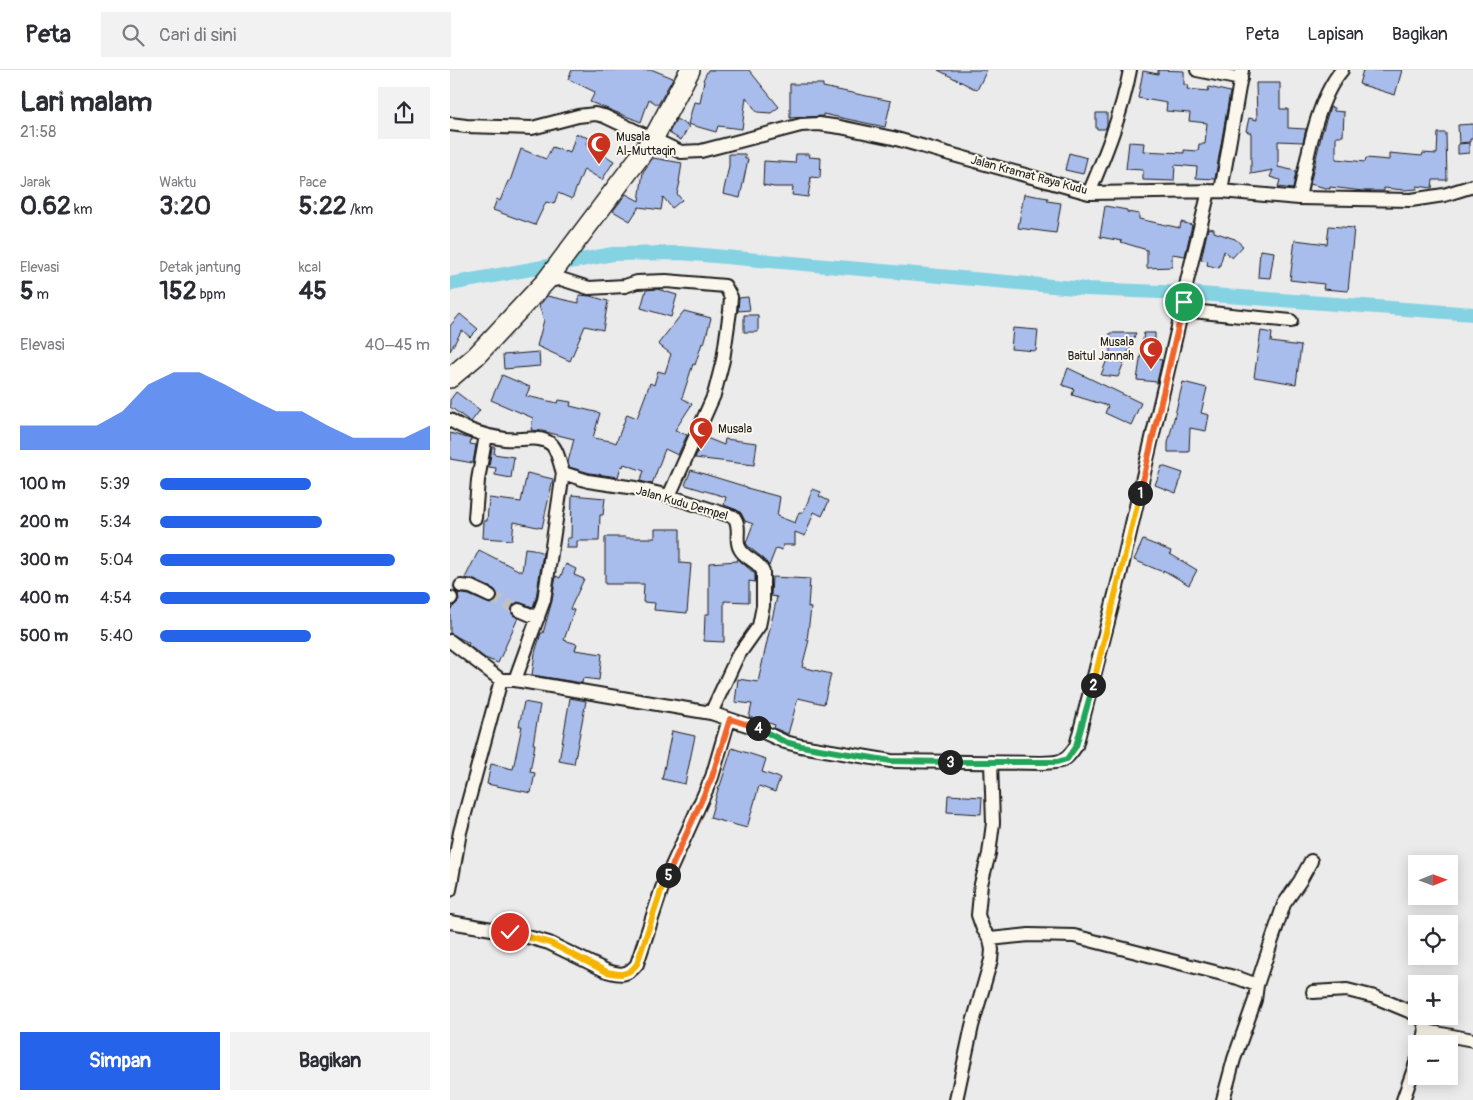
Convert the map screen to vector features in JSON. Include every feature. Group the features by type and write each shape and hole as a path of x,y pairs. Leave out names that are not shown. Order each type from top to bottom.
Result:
{"street":[{"path":"450,378 476,356 546,281 653,139 690,70"},
{"path":"1089,192 1109,146 1126,91 1130,70"},
{"path":"450,641 501,680 515,680 711,713 750,726 785,742 801,746 891,761 1057,762 1067,759 1076,746 1120,575 1183,306 1187,280 1215,191 1241,74 1197,70"},
{"path":"1299,198 1309,148 1322,108 1327,95 1342,70"},
{"name":"Jalan Kramat Raya Kudu","path":"450,124 532,128 578,116 594,114 604,116 681,152 711,150 801,125 830,124 893,138 1089,192 1215,191 1299,198 1411,200 1444,196 1473,186"},
{"path":"546,281 561,279 590,288 625,286 637,282 666,281 725,286 731,296 723,360 716,386 669,496"},
{"path":"1183,306 1291,321"},
{"path":"450,420 464,429 486,435 517,440 541,439 552,445 563,473 547,587 538,618 515,680"},
{"path":"475,518 478,480 486,435"},
{"name":"Jalan Kudu Dempel","path":"563,473 588,481 635,488 669,496 734,518 737,522 739,548 761,567 763,572 763,606 760,626 737,657 711,713"},
{"path":"461,586 471,586 490,596"},
{"path":"519,610 538,618"},
{"path":"450,890 460,832 501,680"},
{"path":"450,922 510,932 550,943 607,972 625,974 632,971 637,964 662,888 712,777 730,719"},
{"path":"956,1100 972,1026 991,960 990,939 983,929 978,915 981,884 993,823 991,762"},
{"path":"1223,1100 1234,1059 1255,1000 1257,985 1284,904 1311,861"},
{"path":"990,939 1029,935 1074,936 1238,978 1257,985"},
{"path":"1313,992 1347,990 1375,997 1408,1011"},
{"path":"1425,1025 1425,1035"},
{"path":"1426,1031 1473,1040"},
{"path":"1403,1100 1408,1085"}],"building":[{"path":"572,70 653,70 673,78 658,105 649,99 641,122 590,102 595,92 568,79"},
{"path":"708,70 749,70 779,107 771,113 757,112 746,97 742,129 718,126 716,132 688,124 694,102 700,103 703,80"},
{"path":"938,70 987,70 977,90"},
{"path":"1158,70 1184,71 1184,85 1188,85 1187,89 1208,91 1209,87 1230,92 1215,179 1196,178 1197,167 1175,165 1174,181 1143,180 1143,170 1126,169 1129,142 1144,143 1143,151 1184,153 1184,150 1198,151 1199,144 1205,144 1207,123 1189,121 1190,113 1166,111 1167,103 1138,98 1143,71 1158,74"},
{"path":"1363,70 1402,70 1395,95 1359,84"},
{"path":"1256,83 1280,83 1280,109 1288,109 1288,128 1306,129 1303,142 1278,141 1278,167 1296,171 1293,189 1278,187 1280,180 1270,177 1273,170 1251,174 1251,133 1246,131 1249,118 1257,120"},
{"path":"790,84 823,84 823,87 891,101 885,127 823,114 823,116 790,118"},
{"path":"1330,107 1334,108 1334,111 1344,112 1343,136 1336,136 1336,159 1365,162 1366,158 1389,160 1389,153 1422,156 1423,153 1437,154 1438,133 1446,133 1447,180 1433,180 1432,188 1417,186 1417,189 1404,190 1384,188 1384,191 1363,191 1330,187 1330,189 1310,184"},
{"path":"1096,113 1107,113 1105,129 1096,129"},
{"path":"676,119 689,126 681,140 669,133"},
{"path":"1473,124 1473,139 1470,139 1470,142 1459,143 1458,125"},
{"path":"576,134 589,138 587,144 614,161 602,180 584,169 572,199 558,193 554,204 546,202 535,225 493,210 497,199 500,201 508,181 510,181 521,149 546,159 552,147 570,153"},
{"path":"1469,143 1469,153 1458,154 1458,144"},
{"path":"1069,153 1087,158 1083,174 1065,170"},
{"path":"729,154 745,154 745,159 748,159 740,198 723,194 729,166"},
{"path":"796,154 810,154 809,157 821,158 820,178 811,177 808,197 792,195 793,187 763,185 764,161 795,163"},
{"path":"653,158 682,163 677,194 682,200 672,208 663,197 661,210 639,207 630,221 613,211 626,194 639,201 643,172"},
{"path":"1024,194 1048,198 1047,201 1061,203 1056,233 1018,228"},
{"path":"1105,206 1139,214 1139,219 1180,228 1181,222 1192,225 1185,256 1172,254 1172,267 1147,268 1147,250 1122,241 1100,237"},
{"path":"1329,226 1354,228 1348,291 1323,289 1324,284 1290,280 1295,240 1327,244"},
{"path":"1208,228 1235,239 1243,246 1232,258 1224,251 1219,268 1207,265 1208,261 1201,260"},
{"path":"1260,250 1274,252 1270,278 1258,277"},
{"path":"657,289 677,295 671,317 641,308 646,290"},
{"path":"579,295 608,301 603,330 585,326 570,361 537,346 544,320 539,306 547,296 579,303"},
{"path":"748,297 750,310 738,311 739,298"},
{"path":"684,311 711,318 704,344 702,343 695,365 693,364 682,398 692,404 675,430 687,435 678,455 665,449 652,484 640,481 644,471 624,464 623,467 621,466 618,477 590,473 569,467 568,462 574,439 531,430 533,418 491,400 502,375 530,387 526,396 558,403 559,400 571,402 570,406 600,413 593,438 616,443 627,414 637,418 650,383 654,385 658,371 665,373 671,354 658,344"},
{"path":"460,314 478,329 470,337 462,330 450,351 450,326"},
{"path":"744,315 758,315 758,332 744,332"},
{"path":"1013,328 1038,330 1036,351 1011,349"},
{"path":"1261,331 1272,333 1271,342 1301,346 1296,384 1254,377"},
{"path":"1110,333 1136,333 1118,377 1101,375 1110,352"},
{"path":"1144,333 1155,333 1155,359 1162,360 1157,382 1137,380"},
{"path":"539,352 540,366 504,369 503,355"},
{"path":"1068,368 1141,403 1131,425 1105,413 1108,406 1072,395 1074,389 1062,385"},
{"path":"1183,382 1207,388 1201,413 1209,415 1206,431 1190,428 1189,452 1168,452 1168,443"},
{"path":"456,392 480,410 471,422 450,407 450,400"},
{"path":"450,433 471,439 470,444 476,445 473,463 450,459"},
{"path":"704,437 724,445 725,439 757,443 754,465 695,458"},
{"path":"492,447 495,447 494,454 514,457 511,478 495,475 496,468 489,467"},
{"path":"1162,466 1183,473 1176,493 1155,485"},
{"path":"691,470 780,497 777,516 795,523 799,512 803,513 813,489 821,492 819,496 829,501 822,516 814,512 805,536 795,532 795,545 783,545 782,550 776,548 769,566 746,543 753,524 745,521 737,510 724,505 726,497 685,485"},
{"path":"527,473 553,479 542,528 514,522 512,540 483,538 484,521 487,521 489,498 521,502"},
{"path":"572,495 605,498 603,515 600,515 599,541 577,541 577,548 566,548 567,538 571,538"},
{"path":"655,529 680,529 680,563 691,564 687,613 654,610 655,603 643,602 644,584 605,584 605,537 655,538"},
{"path":"1143,540 1171,551 1170,554 1197,570 1189,585 1163,570 1163,572 1134,560"},
{"path":"525,548 543,553 536,598 533,607 518,602 512,606 512,614 518,618 498,663 485,658 468,645 469,643 450,633 450,610 459,601 458,593 469,595 490,604 497,600 498,595 494,589 465,578 479,550 522,572"},
{"path":"738,559 755,574 755,582 749,581 749,602 724,601 724,642 704,641 705,614 709,614 709,563 737,561"},
{"path":"566,564 576,569 574,575 584,579 570,609 574,610 564,640 577,644 575,650 602,654 599,680 583,678 582,683 532,675 535,653 552,601 556,576 560,578"},
{"path":"772,577 810,579 808,607 811,608 807,640 809,640 802,667 831,674 824,704 798,698 788,734 774,728 775,725 749,717 752,704 735,702 738,679 758,682 777,597 771,596"},
{"path":"570,698 586,701 574,764 559,761"},
{"path":"524,702 540,705 530,772 535,773 531,793 487,784 491,764 513,769 522,726 519,726"},
{"path":"672,731 695,736 685,784 662,779"},
{"path":"732,748 766,759 762,772 780,778 775,792 759,786 747,828 710,818"},
{"path":"948,795 982,797 981,814 947,812"}],"waterway":[{"path":"450,284 613,254 681,253 1086,289 1186,293 1473,314"}],"tunnel":[{"path":"490,596 519,610"}],"place":[{"name":"Musala Al-Muttaqin","path":"599,165"},
{"name":"Musala Baitul Jannah","path":"1151,370"},
{"name":"Musala","path":"701,450"}],"route":[{"path":"510,932 550,943 607,972 625,974 632,971 637,964 662,888 712,777 730,719 761,730 785,742 891,761 1057,762 1067,759 1076,746 1090,697 1184,302"}]}
